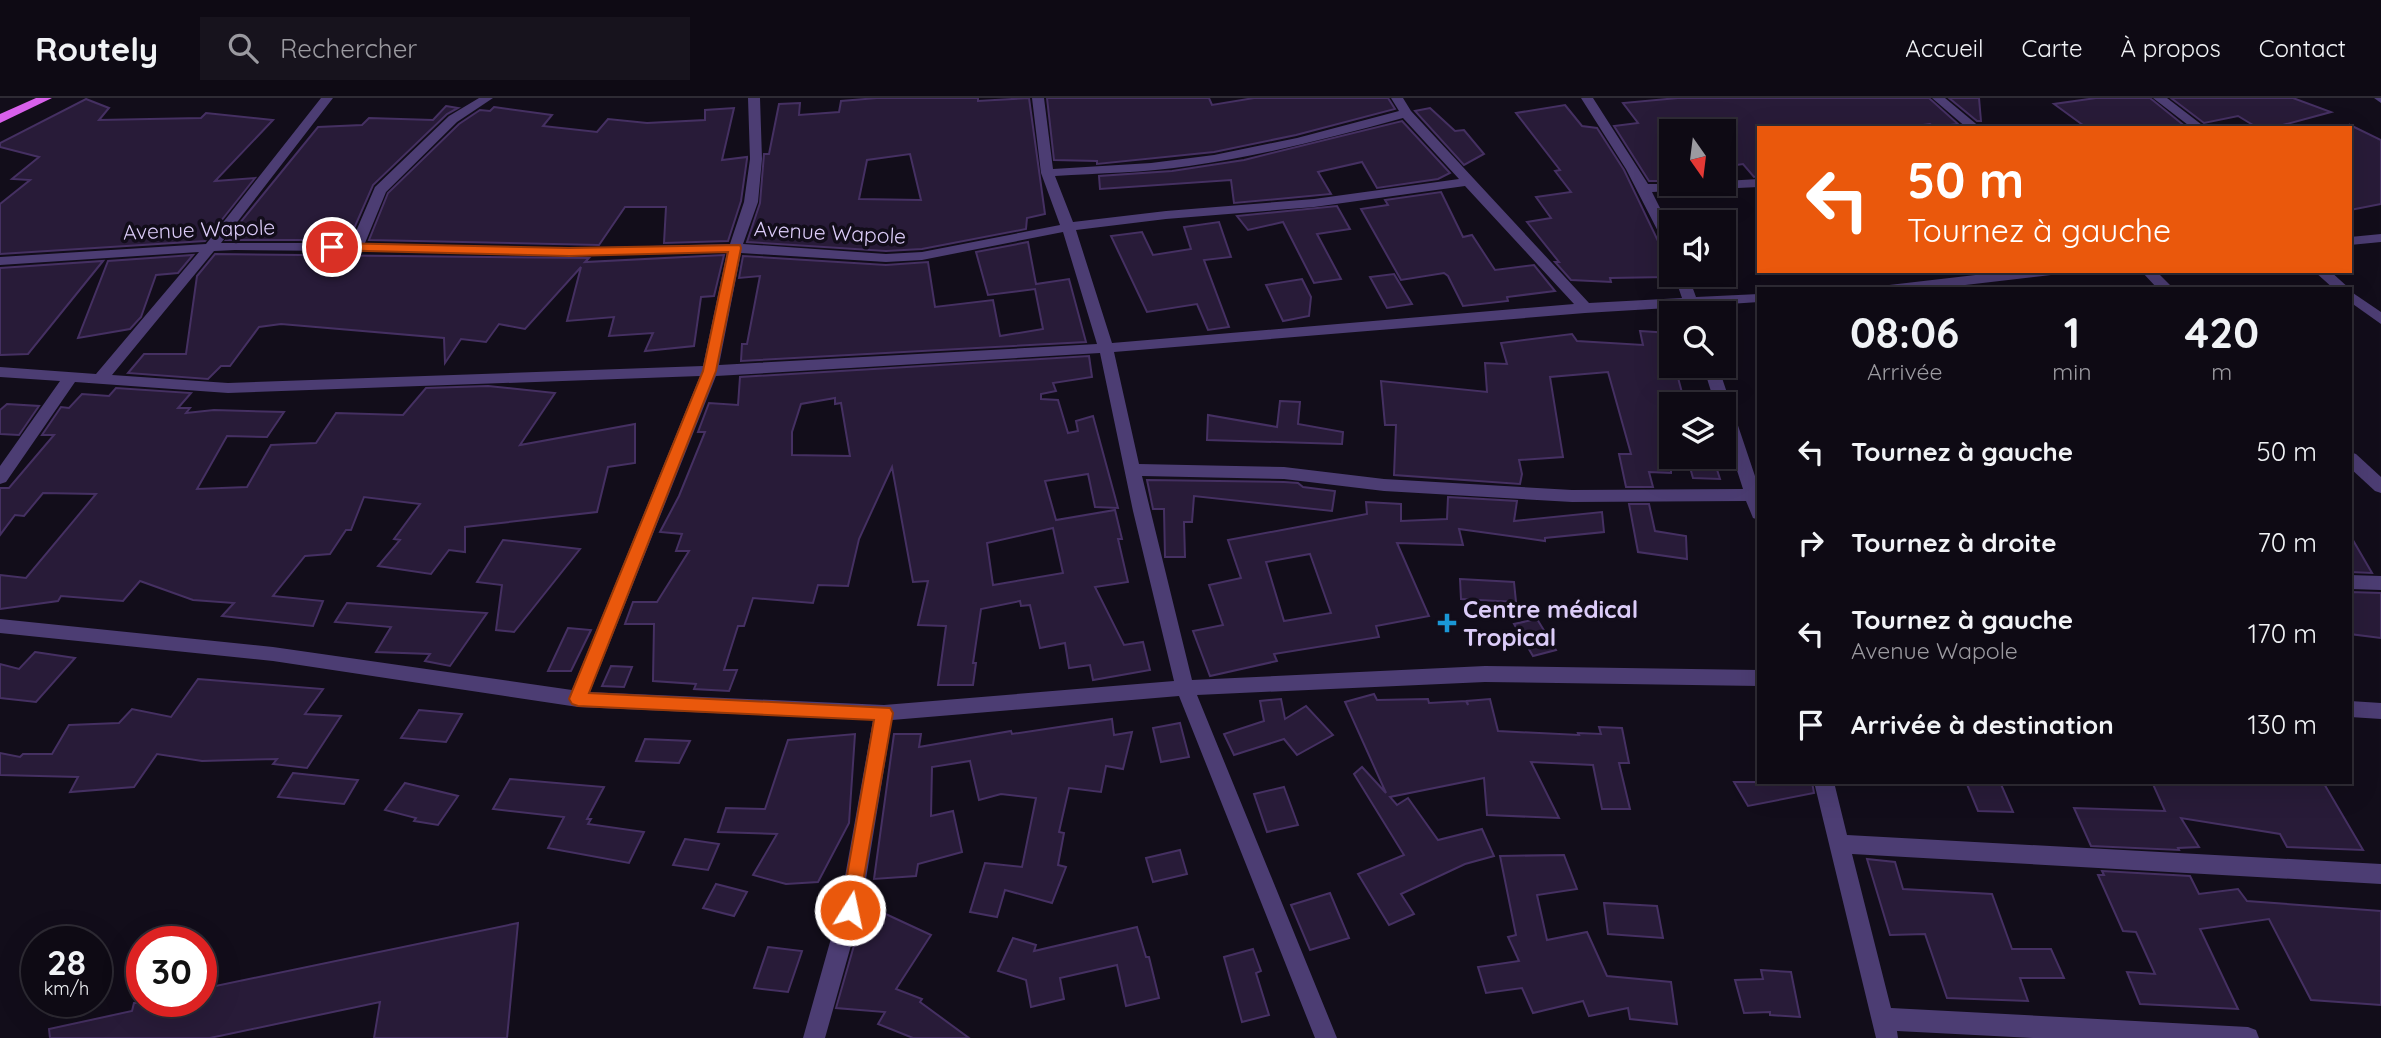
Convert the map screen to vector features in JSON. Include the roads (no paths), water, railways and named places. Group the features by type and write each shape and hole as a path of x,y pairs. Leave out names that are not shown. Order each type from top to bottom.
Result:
{"main road":[{"path":"0,119 46,98"}],"street":[{"path":"100,379 210,248 327,98"},
{"path":"356,247 380,190 453,119 487,98"},
{"path":"578,699 709,371 735,248 751,202 756,159 754,98"},
{"path":"1038,98 1047,173 1068,227 1106,348 1132,470 1185,688 1326,1038"},
{"path":"1396,98 1406,113 1585,308"},
{"path":"1587,98 1602,117 1659,219"},
{"path":"1938,98 1973,126"},
{"path":"2160,98 2197,126"},
{"path":"1047,173 1184,163 1237,155 1323,136 1406,113"},
{"name":"Avenue Wapole","path":"0,261 210,248 356,247 569,252 735,248 886,258 963,250 1068,227 1166,215 1314,203 1470,181"},
{"path":"1644,188 1757,183"},
{"path":"2357,240 2381,238"},
{"path":"1907,287 2033,273"},
{"path":"2150,273 2165,287"},
{"path":"2323,273 2341,287"},
{"path":"2352,297 2381,319"},
{"path":"1736,301 1757,298"},
{"path":"0,372 228,388 709,371 1106,348 1585,308 1659,308"},
{"path":"0,478 70,378"},
{"path":"1736,444 1757,509"},
{"path":"2352,460 2381,486"},
{"path":"1132,470 1284,473 1384,485 1572,496 1752,495"},
{"path":"2352,582 2381,583"},
{"path":"0,626 273,654 578,699 884,713 1185,688 1485,674 1757,678"},
{"path":"2352,709 2381,711"},
{"path":"814,1038 850,910 884,713"},
{"path":"1824,784 1884,1028 2248,1038"},
{"path":"1838,845 2381,874"}],"place":[{"name":"Centre médical Tropical","path":"1447,623"}]}
